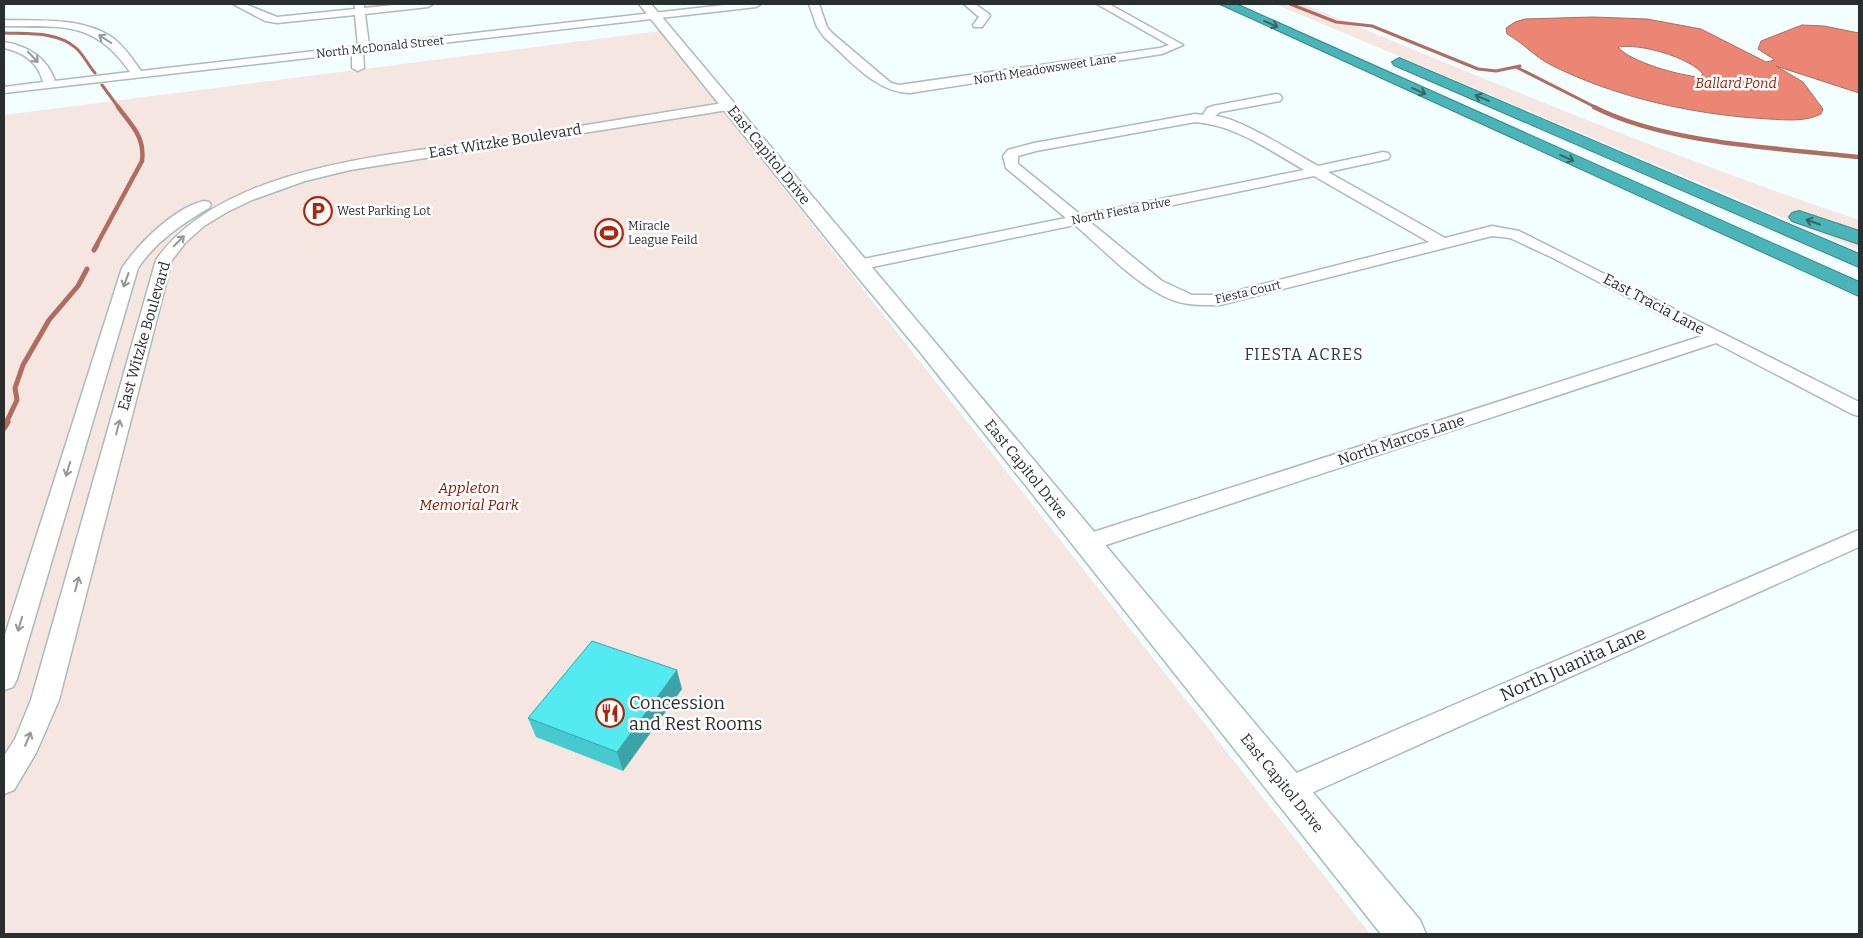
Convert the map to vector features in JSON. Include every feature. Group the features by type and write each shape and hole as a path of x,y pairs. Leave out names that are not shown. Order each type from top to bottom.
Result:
{"highway":[{"path":"1226,4 1859,290"},
{"path":"1382,54 1859,261"},
{"path":"1501,106 1539,118 1638,158 1859,238"},
{"path":"1590,168 1641,196 1859,306"}],"street":[{"path":"238,4 269,19 277,20 360,8 428,4"},
{"name":"East Capitol Drive","path":"645,4 858,265 928,347 1406,934"},
{"name":"North McDonald Street","path":"4,90 756,4"},
{"name":"North Meadowsweet Lane","path":"814,4 822,27 828,35 887,84 897,89 910,89 1162,51 1178,46 1102,4"},
{"path":"969,4 985,16 978,25"},
{"path":"358,68 360,8"},
{"path":"4,23 58,26 97,34 112,42 138,75"},
{"path":"4,45 29,52 48,76 50,85"},
{"path":"1208,117 1211,111 1217,109 1276,98"},
{"name":"East Witzke Boulevard","path":"4,678 125,281 138,254 160,233 218,198 273,176 324,162 727,103"},
{"name":"East Witzke Boulevard","path":"4,781 26,745 45,700 161,268 164,260 178,241 202,221 234,203 286,182 319,173 368,163 727,103"},
{"name":"Fiesta Court","path":"1208,117 1232,124 1442,243 1220,300 1177,296 1156,285 1075,220 1011,165 1010,156 1013,152 1034,147 1168,122 1208,117"},
{"name":"North Fiesta Drive","path":"858,265 1383,156"},
{"name":"East Tracia Lane","path":"1442,243 1492,231 1514,234 1859,410"},
{"name":"North Marcos Lane","path":"1086,543 1716,337"},
{"name":"North Juanita Lane","path":"1288,790 1859,538"}],"green space":[{"path":"1275,4 1303,4 1649,144 1788,196 1859,220 1859,250"},
{"name":"Appleton Memorial Park","path":"660,31 1370,934 4,934 4,115"}],"water":[{"name":"Ballard Pond","path":"1593,17 1647,19 1701,29 1766,62 1775,60 1758,49 1761,41 1802,25 1824,26 1859,33 1859,93 1776,66 1803,82 1823,109 1821,114 1802,119 1769,119 1713,114 1657,103 1602,87 1545,62 1507,34 1506,28 1515,22 1525,19","holes":["1627,46 1650,49 1675,57 1687,62 1703,74 1700,77 1692,76 1644,63 1624,53 1618,47"]}],"building":[{"name":"Concession and Rest Rooms","path":"592,641 677,670 617,752 528,718"}],"waterway":[{"path":"1290,4 1336,22 1372,26 1478,69 1496,71 1520,66"},
{"path":"4,33 42,34 60,39 76,48 95,73"},
{"path":"1516,67 1597,108"},
{"path":"102,85 119,108"},
{"path":"96,246 142,161 139,138 133,126 118,107"},
{"path":"1594,107 1623,119 1688,137 1724,143 1859,157"},
{"path":"94,250 97,245"},
{"path":"6,423 17,400 15,388 23,365 49,320 78,286 87,269"},
{"path":"4,427 7,422"}],"place":[{"name":"West Parking Lot","path":"318,211"},
{"name":"Miracle League Feild","path":"609,233"},
{"name":"Concession and Rest Rooms","path":"610,713"}],"district":[{"name":"FIESTA ACRES","path":"1304,354"}]}
